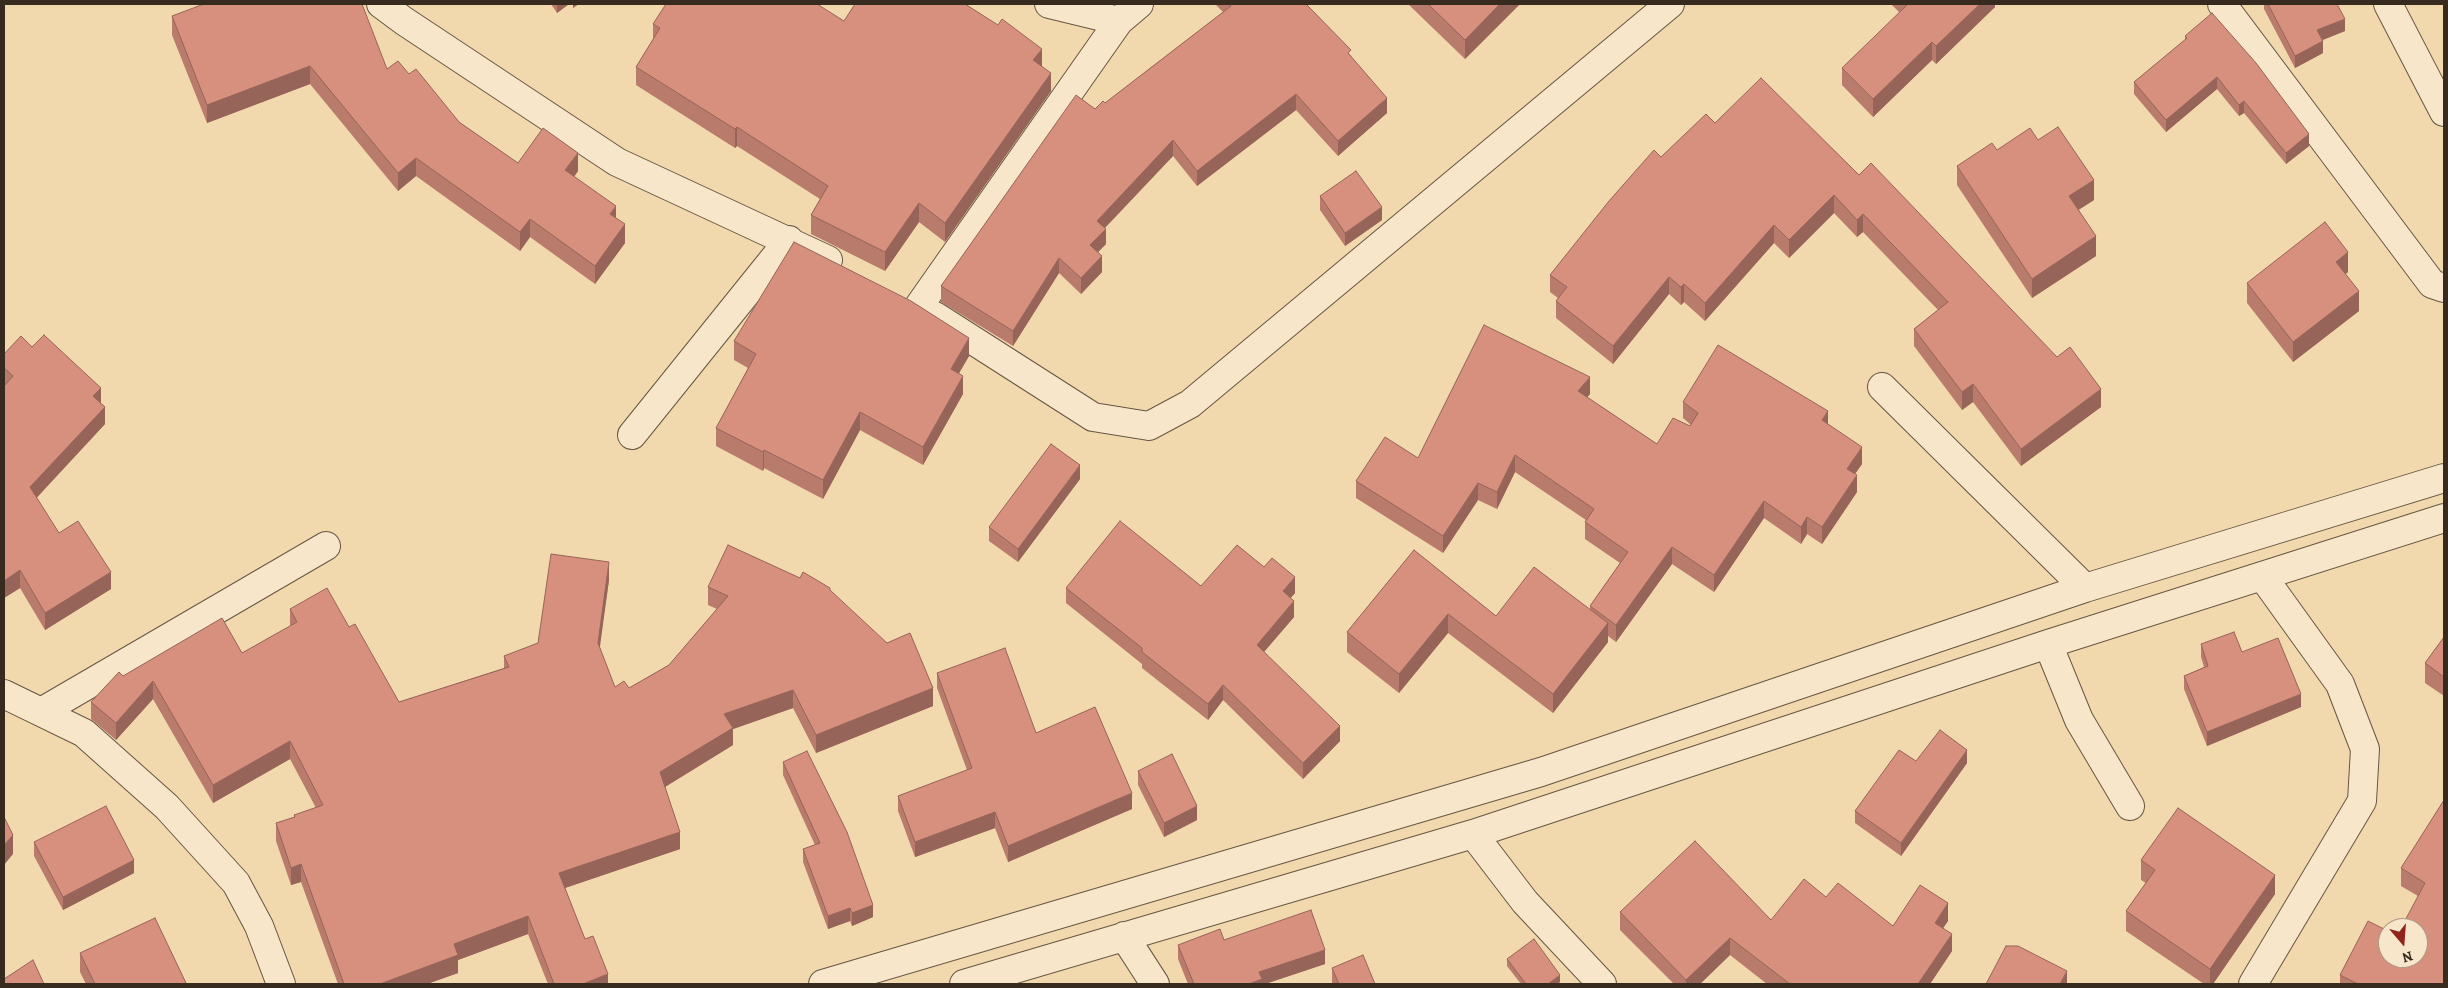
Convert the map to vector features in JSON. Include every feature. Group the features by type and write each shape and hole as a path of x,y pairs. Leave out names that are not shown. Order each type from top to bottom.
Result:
{"street":[{"path":"381,4 617,162 788,240 850,271"},
{"path":"919,306 1129,12 1049,4"},
{"path":"893,293 919,306 1094,417 1149,426 1190,404 1670,4"},
{"path":"2222,4 2432,284 2444,288"},
{"path":"2388,4 2444,112"},
{"path":"632,435 788,240"},
{"path":"1882,387 2085,588"},
{"path":"823,984 854,980 1541,772 2085,588 2444,478"},
{"path":"964,984 1473,834 2048,644 2444,518"},
{"path":"41,712 326,546"},
{"path":"2253,984 2362,801 2365,749 2340,684 2263,577"},
{"path":"2048,644 2079,720 2130,806"},
{"path":"4,694 84,733 167,806 236,883 259,926 281,984"},
{"path":"1473,834 1525,902 1602,984"},
{"path":"1124,936 1155,984"}],"building":[{"path":"204,4 362,4 387,69 398,61 409,74 416,69 459,122 518,163 543,128 578,153 565,170 616,206 610,214 625,224 595,266 530,219 520,232 416,158 398,173 310,66 207,105 172,16"},
{"path":"666,4 817,4 844,21 855,4 965,4 998,25 1002,19 1042,49 1033,60 1051,73 945,223 919,203 885,252 811,215 828,186 737,127 735,129 636,67 660,28 653,24"},
{"path":"1229,4 1306,4 1351,50 1348,53 1387,98 1338,141 1296,94 1197,171 1173,140 1097,221 1106,229 1090,245 1102,256 1081,278 1059,258 1013,331 941,286 1076,95 1095,109 1103,101 1105,103 1231,6"},
{"path":"1428,4 1500,4 1465,40"},
{"path":"1908,4 1980,4 1936,46 1932,42 1873,99 1842,68"},
{"path":"2268,4 2337,4 2345,19 2317,30 2323,41 2295,56"},
{"path":"2212,13 2256,63 2309,134 2286,153 2244,101 2239,105 2217,77 2166,120 2134,82 2187,38 2185,36"},
{"path":"1761,78 1859,175 1871,163 2057,357 2070,347 2101,389 2021,449 1973,384 1962,392 1914,329 1948,302 1863,214 1857,220 1834,195 1789,240 1774,225 1705,303 1684,284 1681,287 1669,277 1613,346 1556,301 1567,287 1550,275 1609,201 1654,150 1661,157 1706,114 1715,123"},
{"path":"2058,127 2094,180 2069,196 2096,236 2032,279 1957,166 1992,143 1997,150 2030,128 2038,140"},
{"path":"1356,171 1382,207 1345,233 1320,196"},
{"path":"2325,222 2348,252 2336,262 2359,291 2293,342 2247,283"},
{"path":"794,242 911,301 969,338 951,369 963,376 923,447 860,412 823,480 716,428 756,354 734,341"},
{"path":"1484,325 1590,377 1578,391 1657,444 1673,418 1690,426 1698,413 1683,402 1718,345 1828,411 1822,420 1862,447 1847,469 1857,475 1822,527 1807,517 1801,527 1764,501 1714,575 1672,547 1616,625 1590,606 1628,552 1585,522 1594,509 1515,455 1497,492 1478,483 1443,536 1356,481 1385,437 1418,458"},
{"path":"44,335 101,388 93,396 105,407 30,487 59,533 78,521 111,572 45,613 20,570 4,581 4,386 13,376 4,368 4,354 21,336 32,347"},
{"path":"1051,444 1080,465 1018,549 989,527"},
{"path":"1120,521 1201,586 1237,545 1264,567 1272,558 1295,577 1283,591 1294,601 1257,645 1340,726 1303,763 1223,685 1208,704 1142,652 1142,648 1066,588"},
{"path":"728,545 800,578 803,572 830,588 887,643 910,633 933,688 816,735 793,690 724,714 733,728 660,772 680,832 559,873 585,939 593,936 608,974 583,984 554,984 528,916 454,944 458,955 380,984 344,984 301,864 291,868 276,823 323,805 290,741 213,785 153,681 116,723 91,702 119,672 123,676 222,618 242,653 297,622 290,609 327,588 349,627 355,624 399,702 509,667 504,656 538,643 551,554 609,562 598,643 615,687 624,681 629,688 669,665 728,596 708,587"},
{"path":"1414,550 1496,616 1534,567 1608,623 1553,694 1448,614 1399,674 1347,632"},
{"path":"2234,632 2242,652 2278,638 2301,694 2207,732 2184,676 2208,666 2201,644"},
{"path":"2444,637 2444,677 2425,663"},
{"path":"1005,648 1036,733 1095,707 1132,793 1008,846 995,812 915,842 898,796 972,768 937,673"},
{"path":"1940,730 1967,750 1901,843 1855,811 1899,750 1916,761"},
{"path":"807,751 847,832 873,905 852,913 850,908 828,916 803,849 820,843 783,762"},
{"path":"1172,754 1197,806 1164,823 1138,771"},
{"path":"2444,800 2444,984 2358,984 2340,975 2368,921 2378,926 2378,968 2428,968 2428,918 2406,918 2425,883 2401,868"},
{"path":"106,806 134,860 63,897 34,842"},
{"path":"2178,808 2275,875 2210,969 2126,911 2155,870 2141,860"},
{"path":"4,817 13,835 4,845"},
{"path":"1695,841 1771,920 1804,879 1826,897 1838,883 1893,926 1920,885 1948,903 1935,923 1952,934 1918,984 1790,984 1730,938 1686,980 1620,912"},
{"path":"1311,910 1325,950 1259,972 1262,979 1249,984 1194,984 1178,945 1220,929 1224,940"},
{"path":"155,918 186,983 95,984 80,953"},
{"path":"1534,939 1560,975 1548,984 1526,984 1507,959"},
{"path":"2006,946 2018,946 2067,971 2060,984 1986,984"},
{"path":"1363,955 1375,984 1339,984 1332,968"},
{"path":"33,960 44,984 4,984 4,979"}]}
